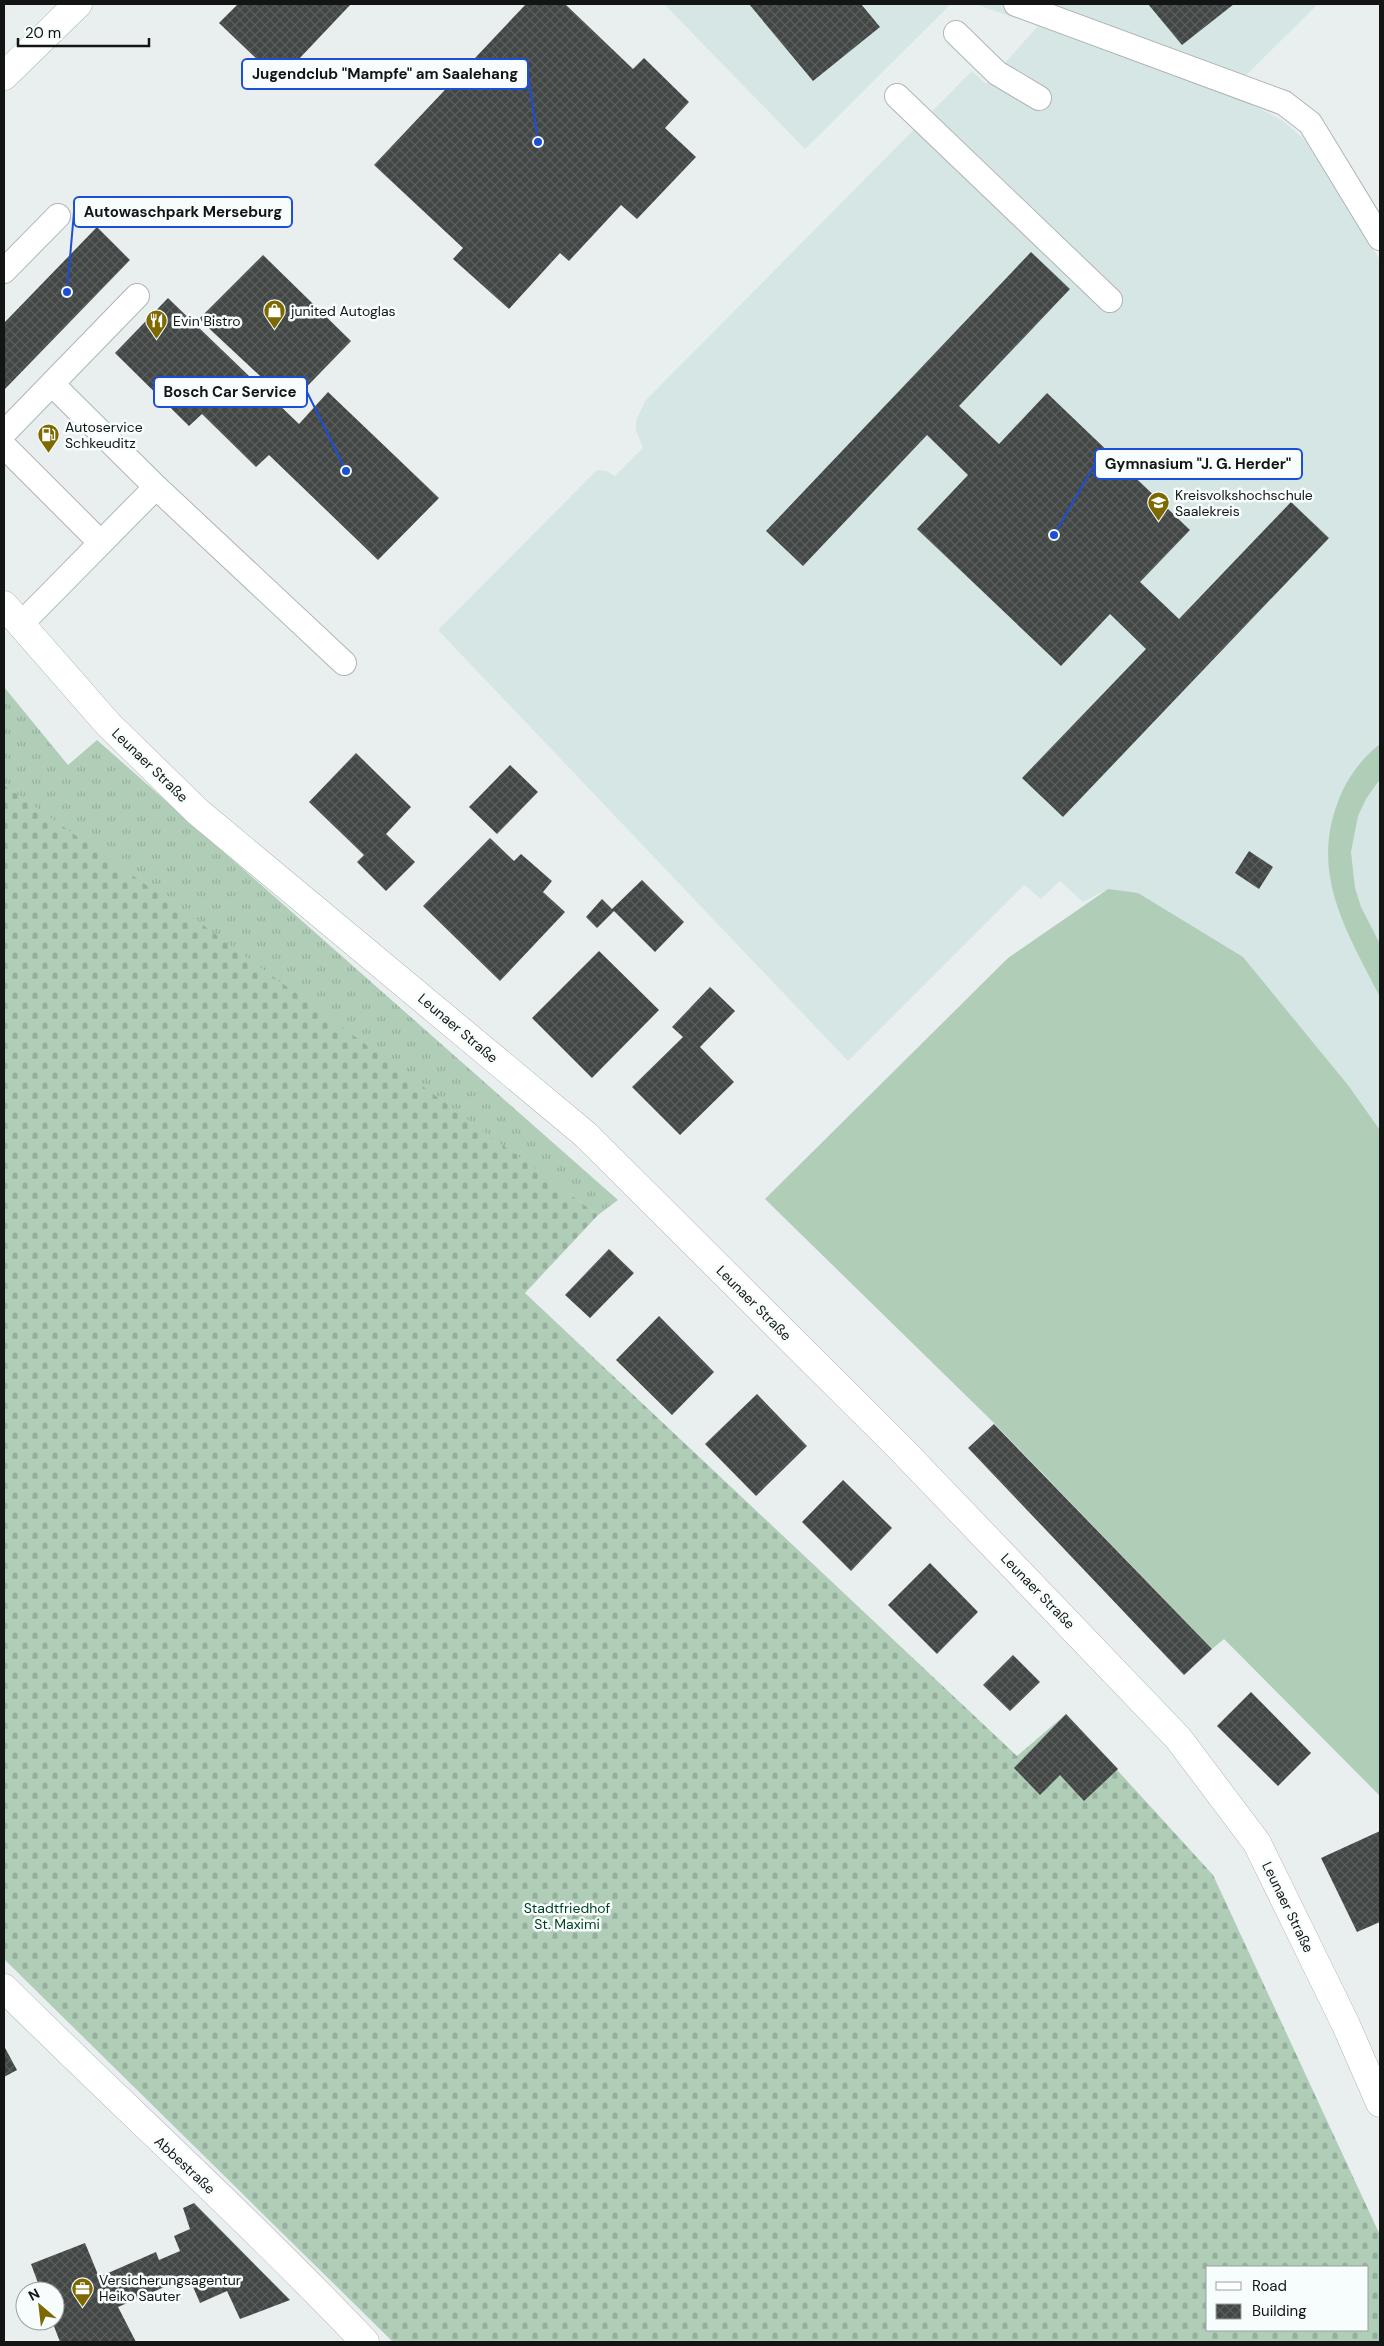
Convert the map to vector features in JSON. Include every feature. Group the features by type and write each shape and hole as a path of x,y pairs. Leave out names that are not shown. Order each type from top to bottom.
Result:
{"street":[{"path":"4,76 78,4"},
{"name":"Leunaer Straße","path":"12,615 108,724 198,812 586,1135 909,1457 1178,1738 1257,1843 1346,2026 1380,2103"},
{"name":"Abbestraße","path":"4,1988 127,2109 293,2266 365,2342"}],"lane":[{"path":"1016,4 1284,104 1310,123 1380,238"},
{"path":"956,33 997,72 1039,98"},
{"path":"897,96 1110,300"},
{"path":"4,271 58,216"},
{"path":"4,433 137,296"},
{"path":"52,384 156,487 344,663"},
{"path":"4,446 100,542"},
{"path":"12,615 100,542 156,487"}],"shaded area":[{"path":"664,4 951,4 805,149"},
{"path":"975,4 1318,4 1228,93 1282,120 1304,139 1380,260 1380,1130 1348,1085 1243,957 1108,889 1083,902 1060,881 1041,899 1024,885 848,1061 438,630 597,470 607,471 615,476 643,448 636,430 636,421 645,401 972,71 986,84 1038,26"}],"green space":[{"path":"4,687 68,765 97,740 618,1200 598,1215 4,785"},
{"path":"1380,744 1380,779 1366,799 1358,816 1351,852 1355,888 1361,907 1380,944 1380,997 1355,949 1336,902 1330,877 1328,852 1331,826 1342,791 1356,769"},
{"name":"Stadtfriedhof St. Maximi","path":"4,785 200,923 598,1215 525,1293 1017,1756 1066,1714 1213,1875 1380,2235 1380,2342 393,2342 4,1959"},
{"path":"1108,889 1138,893 1243,957 1348,1085 1380,1130 1380,1796 1224,1639 1212,1649 993,1422 765,1199 1008,958"}],"building":[{"path":"238,4 351,4 279,80 219,23"},
{"path":"526,4 565,4 633,69 644,58 689,102 665,128 696,157 637,219 621,205 569,261 560,253 509,309 453,259 463,248 374,165"},
{"path":"749,4 861,4 880,27 813,81"},
{"path":"1148,4 1234,4 1182,45"},
{"path":"97,227 130,260 4,390 4,323"},
{"path":"1031,252 1070,289 959,406 999,444 1047,393 1190,530 1140,582 1179,619 1291,502 1329,538 1063,817 1022,778 1146,649 1110,614 1061,666 917,529 968,475 927,435 803,566 766,531"},
{"name":"junited Autoglas","path":"263,255 351,341 290,404 199,319"},
{"path":"168,298 299,424 328,392 439,498 378,560 269,455 256,467 202,414 189,426 115,353"},
{"path":"356,753 411,807 386,834 415,862 386,891 357,862 364,855 309,802"},
{"path":"510,765 538,792 497,834 469,807"},
{"path":"490,838 514,861 521,854 552,881 543,892 565,912 500,981 423,906"},
{"path":"1249,851 1273,867 1259,889 1235,873"},
{"path":"642,880 684,922 655,952 614,911 597,928 586,917 602,899 612,909"},
{"path":"599,951 659,1010 592,1078 532,1018"},
{"path":"710,987 735,1011 700,1047 734,1082 680,1135 632,1087 683,1037 672,1027"},
{"path":"609,1249 634,1273 590,1318 565,1295"},
{"path":"659,1316 714,1372 672,1415 616,1360"},
{"path":"757,1394 807,1446 756,1496 705,1444"},
{"path":"994,1424 1212,1649 1184,1675 968,1448"},
{"path":"843,1480 892,1528 851,1571 802,1522"},
{"path":"930,1563 978,1612 937,1654 888,1605"},
{"path":"1013,1655 1040,1682 1010,1711 983,1685"},
{"path":"1251,1692 1311,1753 1278,1786 1217,1726"},
{"path":"1066,1714 1118,1769 1084,1801 1060,1775 1040,1795 1014,1768"},
{"path":"1380,1831 1380,1922 1357,1932 1321,1858"},
{"path":"4,2046 17,2070 4,2077"},
{"path":"194,2203 290,2300 240,2319 227,2291 200,2303 188,2275 118,2307 136,2342 60,2342 56,2331 65,2331 65,2281 37,2281 31,2264 85,2243 99,2277 156,2252 159,2260 180,2251 174,2236 190,2229 183,2208"}],"place":[{"name":"Jugendclub \"Mampfe\" am Saalehang","path":"538,142"},
{"name":"Autowaschpark Merseburg","path":"67,292"},
{"name":"junited Autoglas","path":"275,330"},
{"name":"Evin Bistro","path":"157,340"},
{"name":"Autoservice Schkeuditz","path":"49,454"},
{"name":"Bosch Car Service","path":"346,471"},
{"name":"Kreisvolkshochschule Saalekreis","path":"1159,522"},
{"name":"Gymnasium \"J. G. Herder\"","path":"1054,535"},
{"name":"Versicherungsagentur Heiko Sauter","path":"83,2307"}]}
